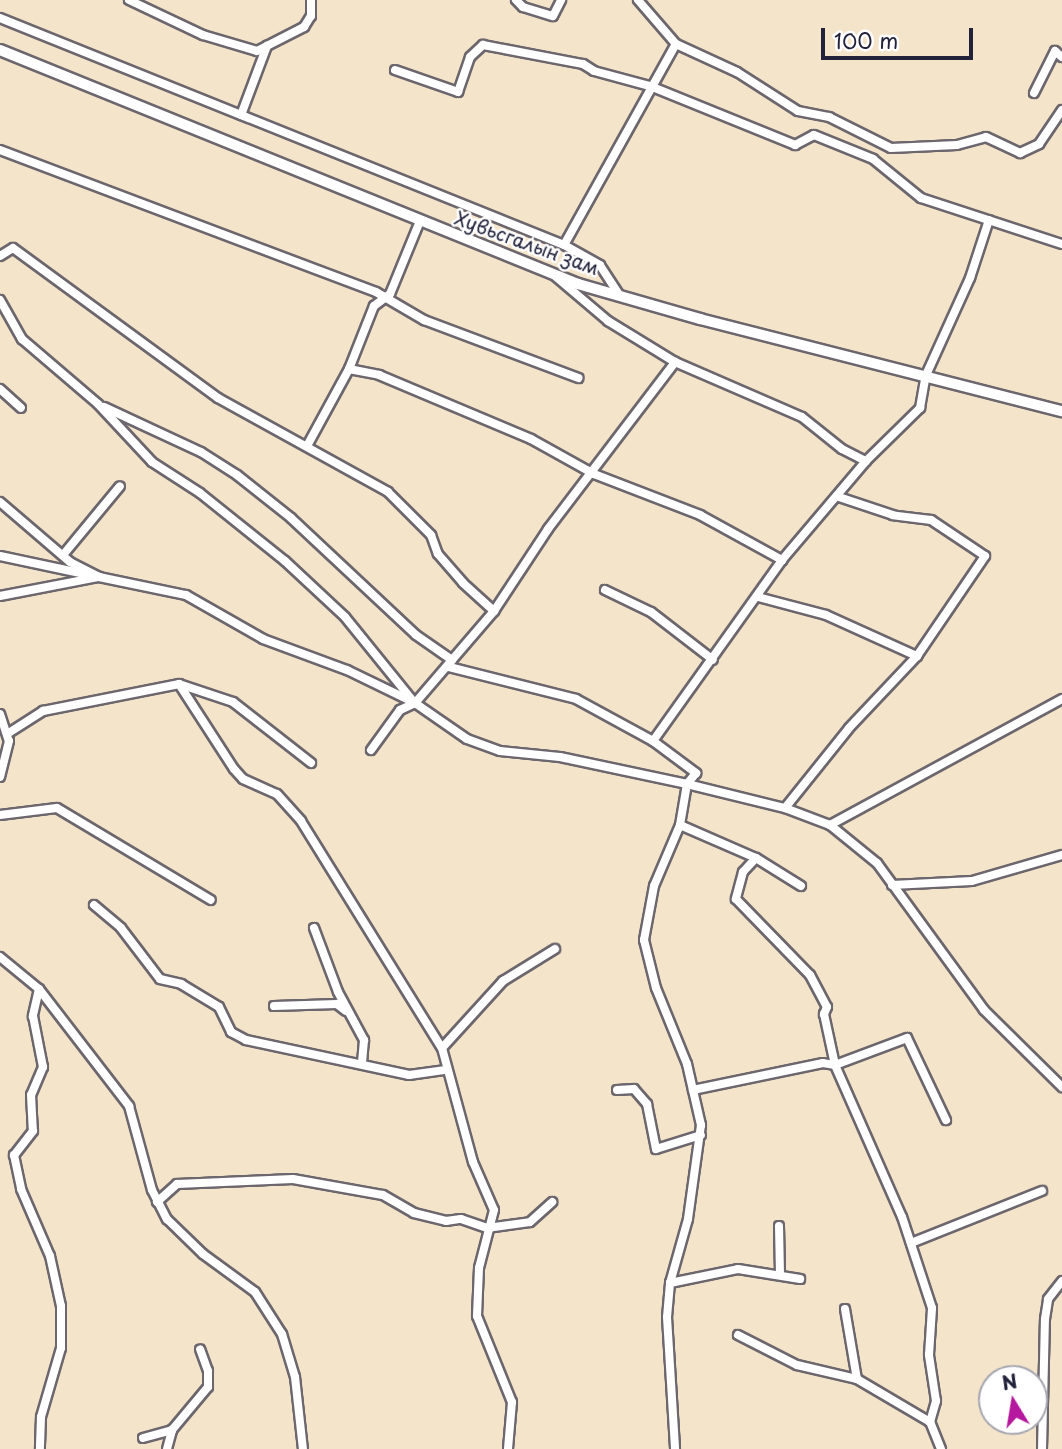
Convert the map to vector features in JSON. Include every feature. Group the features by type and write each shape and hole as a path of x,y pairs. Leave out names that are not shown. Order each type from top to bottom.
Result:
{"main road":[{"name":"Хувьсгалын зам","path":"0,50 554,275 700,319 1062,411"}],"street":[{"path":"129,0 203,35 257,51 304,27 311,16 311,0"},
{"path":"516,0 523,7 553,16 561,0"},
{"path":"638,0 676,44 737,72 798,111 829,117 891,148 957,145 986,137 1020,153 1039,144 1062,110"},
{"path":"0,18 564,245 600,265 618,293"},
{"path":"564,245 650,86 676,44"},
{"path":"395,70 458,92 470,57 483,45 583,64 650,86 795,145 814,135 873,159 921,198 1062,244"},
{"path":"241,115 267,46"},
{"path":"1034,93 1055,51 1062,57"},
{"path":"0,150 384,298 424,320 578,378"},
{"path":"653,741 782,560 839,497 866,461 920,408 926,375 970,278 989,220"},
{"path":"307,446 349,369 374,306 384,298 420,221"},
{"path":"0,256 13,248 218,398 388,492 431,535 438,554 463,583 494,611"},
{"path":"554,275 608,321 675,362 802,418 842,449 866,461"},
{"path":"0,300 22,339 98,404 152,462 285,561 345,617 415,703"},
{"path":"0,313 9,320"},
{"path":"371,750 400,710 415,703 494,611 548,529 594,474 675,362"},
{"path":"349,369 379,375 531,439 594,474 700,514 782,560"},
{"path":"0,389 21,408"},
{"path":"98,404 201,452 237,475 291,518 416,635 450,663 555,691 653,741 696,773 687,784 680,825 654,886 644,940 656,988 693,1090 701,1135 688,1219 670,1283 667,1331 675,1449"},
{"path":"63,555 120,485"},
{"path":"785,808 849,729 917,656 985,556 931,520 893,515 839,497"},
{"path":"0,502 63,555 100,577"},
{"path":"0,556 186,595 263,639 347,670 415,703 467,739 500,751 560,757 687,784 785,808 830,825 877,863 984,1010 1062,1087"},
{"path":"0,596 100,577"},
{"path":"605,590 652,612 713,660"},
{"path":"758,597 826,615 917,656"},
{"path":"7,733 43,711 179,684 233,702 311,763"},
{"path":"179,684 234,769 243,779 277,794 301,821 442,1048 446,1070 477,1172 493,1204 487,1228 477,1316 512,1402 508,1449"},
{"path":"830,825 1062,699"},
{"path":"0,714 7,733 7,760 0,777"},
{"path":"0,815 57,808 211,900"},
{"path":"680,825 756,858 801,886"},
{"path":"892,885 972,881 1062,855"},
{"path":"756,858 743,872 736,899 810,975 827,1007 824,1014 835,1065 911,1243 932,1308 929,1355 936,1401 930,1422"},
{"path":"94,905 121,928 160,979 181,984 219,1007 231,1032 294,1053 362,1063 409,1075 446,1070"},
{"path":"314,928 364,1041 362,1063"},
{"path":"442,1048 503,981 555,949"},
{"path":"1,960 39,989 129,1106 157,1202 183,1237 255,1292 282,1334 295,1377 303,1449"},
{"path":"39,989 33,1016 43,1068 31,1095 33,1131 14,1155 21,1189 50,1256 61,1306 61,1348 41,1417 40,1449"},
{"path":"274,1006 337,1004 351,1016"},
{"path":"693,1090 823,1063 835,1065 907,1038 946,1120"},
{"path":"617,1090 634,1089 647,1104 656,1149 701,1135"},
{"path":"157,1202 177,1184 293,1179 383,1195 414,1213 446,1221 461,1219 487,1228 530,1222 552,1202"},
{"path":"911,1243 1042,1191"},
{"path":"779,1226 780,1275"},
{"path":"670,1283 738,1269 800,1279"},
{"path":"1042,1449 1045,1319 1048,1299 1062,1281"},
{"path":"845,1309 857,1380"},
{"path":"738,1335 797,1365 857,1380 930,1422 941,1449"},
{"path":"167,1449 172,1430 208,1387 208,1371 200,1349"},
{"path":"143,1438 172,1430"}]}
